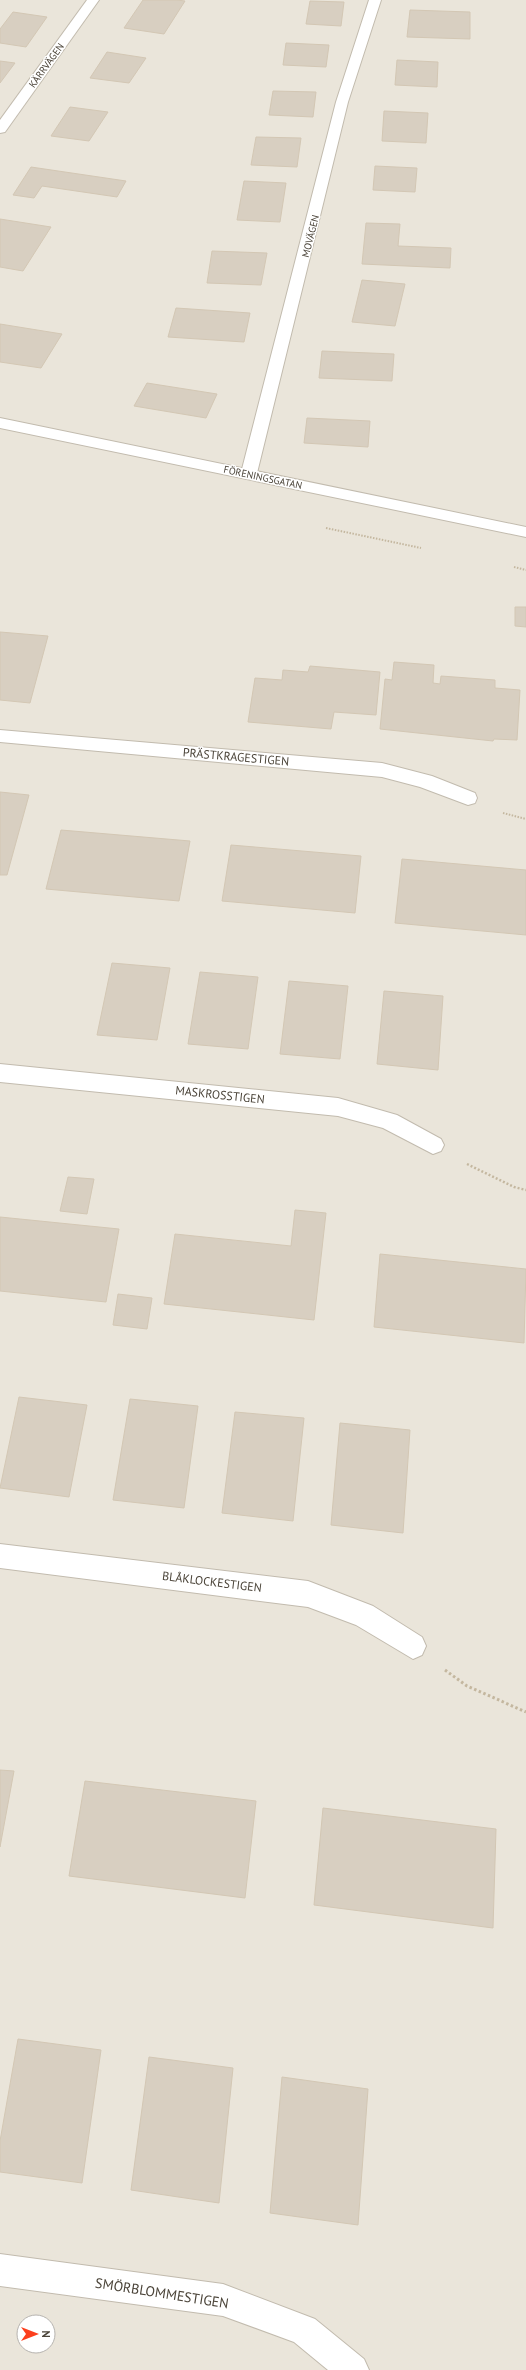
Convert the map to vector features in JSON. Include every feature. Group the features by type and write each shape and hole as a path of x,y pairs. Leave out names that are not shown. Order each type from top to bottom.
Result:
{"street":[{"name":"KÄRRVÄGEN","path":"0,129 93,0"},
{"name":"MOVÄGEN","path":"249,473 342,102 375,0"},
{"name":"FÖRENINGSGATAN","path":"0,423 249,473 526,532"},
{"name":"PRÄSTKRAGESTIGEN","path":"0,736 382,770 425,781 468,798"},
{"name":"MASKROSSTIGEN","path":"0,1072 338,1107 389,1121 433,1146"},
{"name":"BLÅKLOCKESTIGEN","path":"0,1556 308,1594 364,1615 413,1646"},
{"name":"SMÖRBLOMMESTIGEN","path":"0,2270 223,2300 304,2330 353,2370"}],"path":[{"path":"433,1146 475,1169 514,1187 526,1190"},
{"path":"413,1646 467,1686 526,1712"}],"shaded area":[{"path":"0,0 526,0 526,2370 0,2370"}],"building":[{"path":"143,0 185,1 164,34 124,28"},
{"path":"310,1 344,2 341,26 306,24"},
{"path":"410,10 470,12 470,39 407,37"},
{"path":"13,12 47,17 26,47 0,43 0,29"},
{"path":"286,43 329,45 326,67 283,65"},
{"path":"107,52 146,58 129,83 90,78"},
{"path":"397,60 438,62 437,87 395,85"},
{"path":"0,61 15,63 0,83"},
{"path":"273,91 316,92 313,117 269,115"},
{"path":"70,107 108,112 89,141 51,136"},
{"path":"384,111 428,113 426,143 382,141"},
{"path":"256,137 301,138 297,167 251,165"},
{"path":"375,166 417,168 415,192 373,190"},
{"path":"31,167 126,181 117,197 42,186 34,198 13,195"},
{"path":"244,181 286,183 280,222 237,220"},
{"path":"0,219 51,227 23,271 0,267"},
{"path":"366,223 400,224 398,246 451,248 450,268 362,264"},
{"path":"212,251 267,253 261,285 207,283"},
{"path":"362,280 405,284 395,326 352,322"},
{"path":"176,308 250,313 244,342 168,337"},
{"path":"0,324 62,334 41,368 0,362"},
{"path":"322,351 394,354 392,381 319,378"},
{"path":"147,383 217,394 206,418 134,406"},
{"path":"307,418 370,421 368,447 304,443"},
{"path":"515,607 526,607 526,627 515,626"},
{"path":"0,632 48,636 30,703 0,700"},
{"path":"394,662 434,665 433,683 440,684 441,676 495,680 495,688 520,690 517,740 494,739 493,741 380,729 385,679 392,680"},
{"path":"310,666 380,672 376,715 334,712 331,729 248,722 255,678 282,680 283,670 308,672"},
{"path":"0,792 29,795 7,875 0,875"},
{"path":"61,830 190,841 179,901 46,889"},
{"path":"231,845 361,856 355,913 222,901"},
{"path":"402,859 526,870 526,935 395,923"},
{"path":"112,963 170,968 157,1040 97,1035"},
{"path":"200,972 258,977 248,1049 188,1044"},
{"path":"289,981 348,986 340,1059 280,1054"},
{"path":"384,991 443,996 438,1070 377,1064"},
{"path":"68,1177 94,1179 87,1214 60,1211"},
{"path":"295,1210 326,1213 314,1320 164,1304 175,1234 291,1246"},
{"path":"0,1217 119,1229 106,1302 0,1291"},
{"path":"380,1254 526,1269 524,1343 374,1327"},
{"path":"118,1294 152,1298 147,1329 113,1325"},
{"path":"19,1397 87,1405 69,1497 0,1488"},
{"path":"130,1399 198,1406 184,1508 113,1500"},
{"path":"235,1412 304,1418 293,1521 222,1513"},
{"path":"340,1423 410,1430 403,1533 331,1525"},
{"path":"0,1770 14,1771 0,1847"},
{"path":"85,1781 256,1801 245,1898 69,1876"},
{"path":"323,1808 496,1829 493,1928 314,1905"},
{"path":"18,2039 101,2050 82,2183 0,2172 0,2141"},
{"path":"149,2057 233,2068 219,2203 131,2190"},
{"path":"282,2077 368,2089 358,2225 270,2213"}]}
